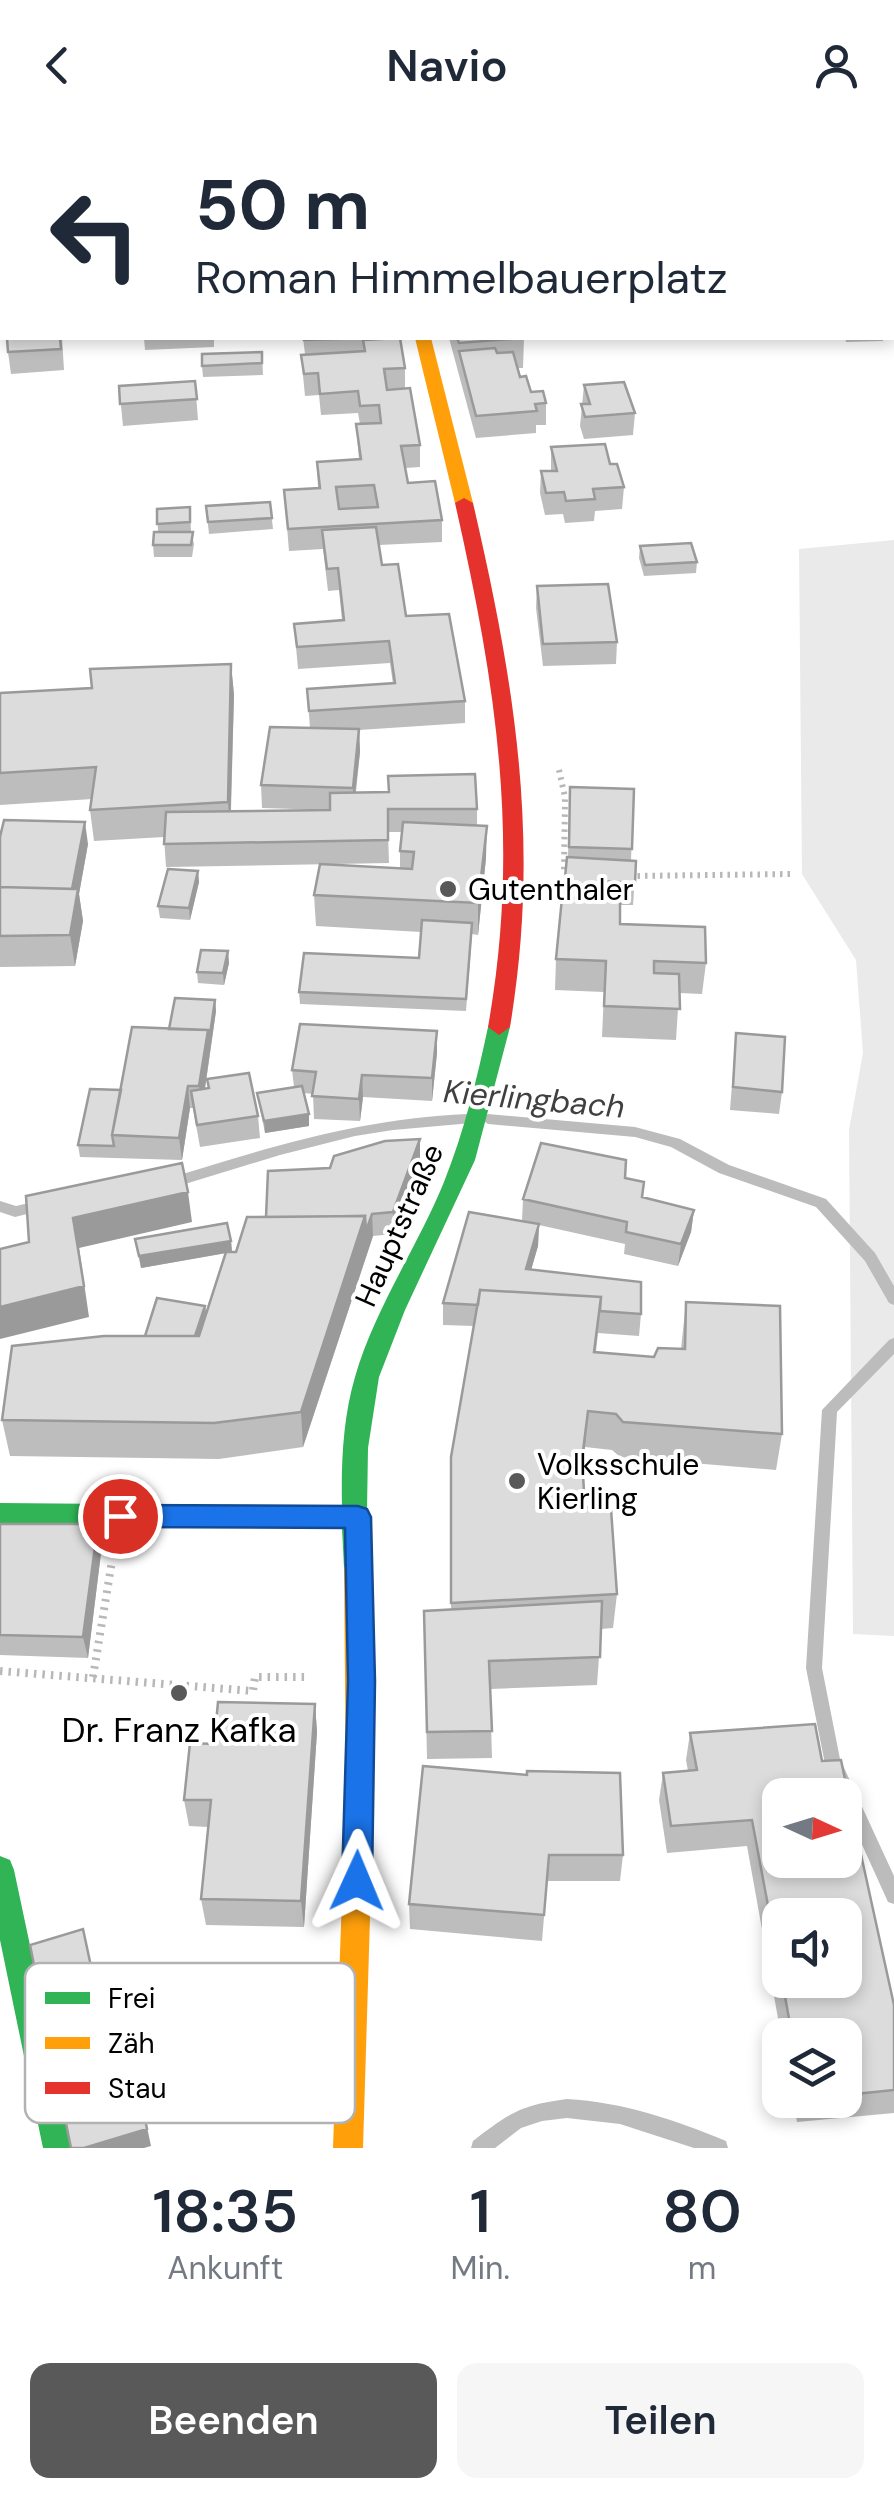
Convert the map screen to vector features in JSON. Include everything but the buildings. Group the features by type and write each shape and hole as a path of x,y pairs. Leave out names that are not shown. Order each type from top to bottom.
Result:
{"main road":[{"name":"Hauptstraße","path":"354,1963 362,1681 358,1517 364,1394 382,1336 449,1197 484,1098 500,1036 516,843 513,765 486,604 423,340"},
{"path":"0,1514 358,1517"},
{"path":"0,1870 25,1990"},
{"path":"53,2123 58,2148"},
{"name":"Hauptstraße","path":"348,2148 349,2123"}],"path":[{"path":"564,872 581,874"},
{"path":"615,876 667,879 791,874"},
{"path":"93,1677 120,1516"},
{"path":"0,1671 253,1691 254,1677 289,1676"}],"shaded area":[{"path":"894,540 894,1636 853,1634 849,1130 863,1053 856,960 802,874 799,549"}],"waterway":[{"name":"Kierlingbach","path":"172,1183 355,1131 467,1119"},
{"name":"Kierlingbach","path":"488,1119 635,1132 675,1143 724,1169 821,1203 870,1257 894,1299"},
{"name":"Kierlingbach","path":"0,1206 15,1212 42,1205"},
{"name":"Kierlingbach","path":"894,1344 830,1410 814,1668 832,1759 894,1896"},
{"name":"Kierlingbach","path":"480,2148 517,2120 567,2109 620,2114 719,2148"}],"traffic: fast":[{"path":"357,1568 356,1448 367,1377 393,1310 463,1160 499,1027"},
{"path":"0,1514 358,1517"},
{"path":"0,1870 25,1990"},
{"path":"53,2123 58,2148"}],"traffic: slow":[{"path":"423,340 464,503"},
{"path":"354,1963 360,1786 357,1568"},
{"path":"348,2148 349,2123"}],"traffic: jam":[{"path":"464,503 492,632 511,764 515,897 499,1027"}],"place":[{"name":"Gutenthaler","path":"448,889"},
{"name":"Volksschule Kierling","path":"517,1481"},
{"name":"Dr. Franz Kafka","path":"179,1693"}],"route":[{"path":"120,1516 358,1517 362,1681 357,1881"}]}
